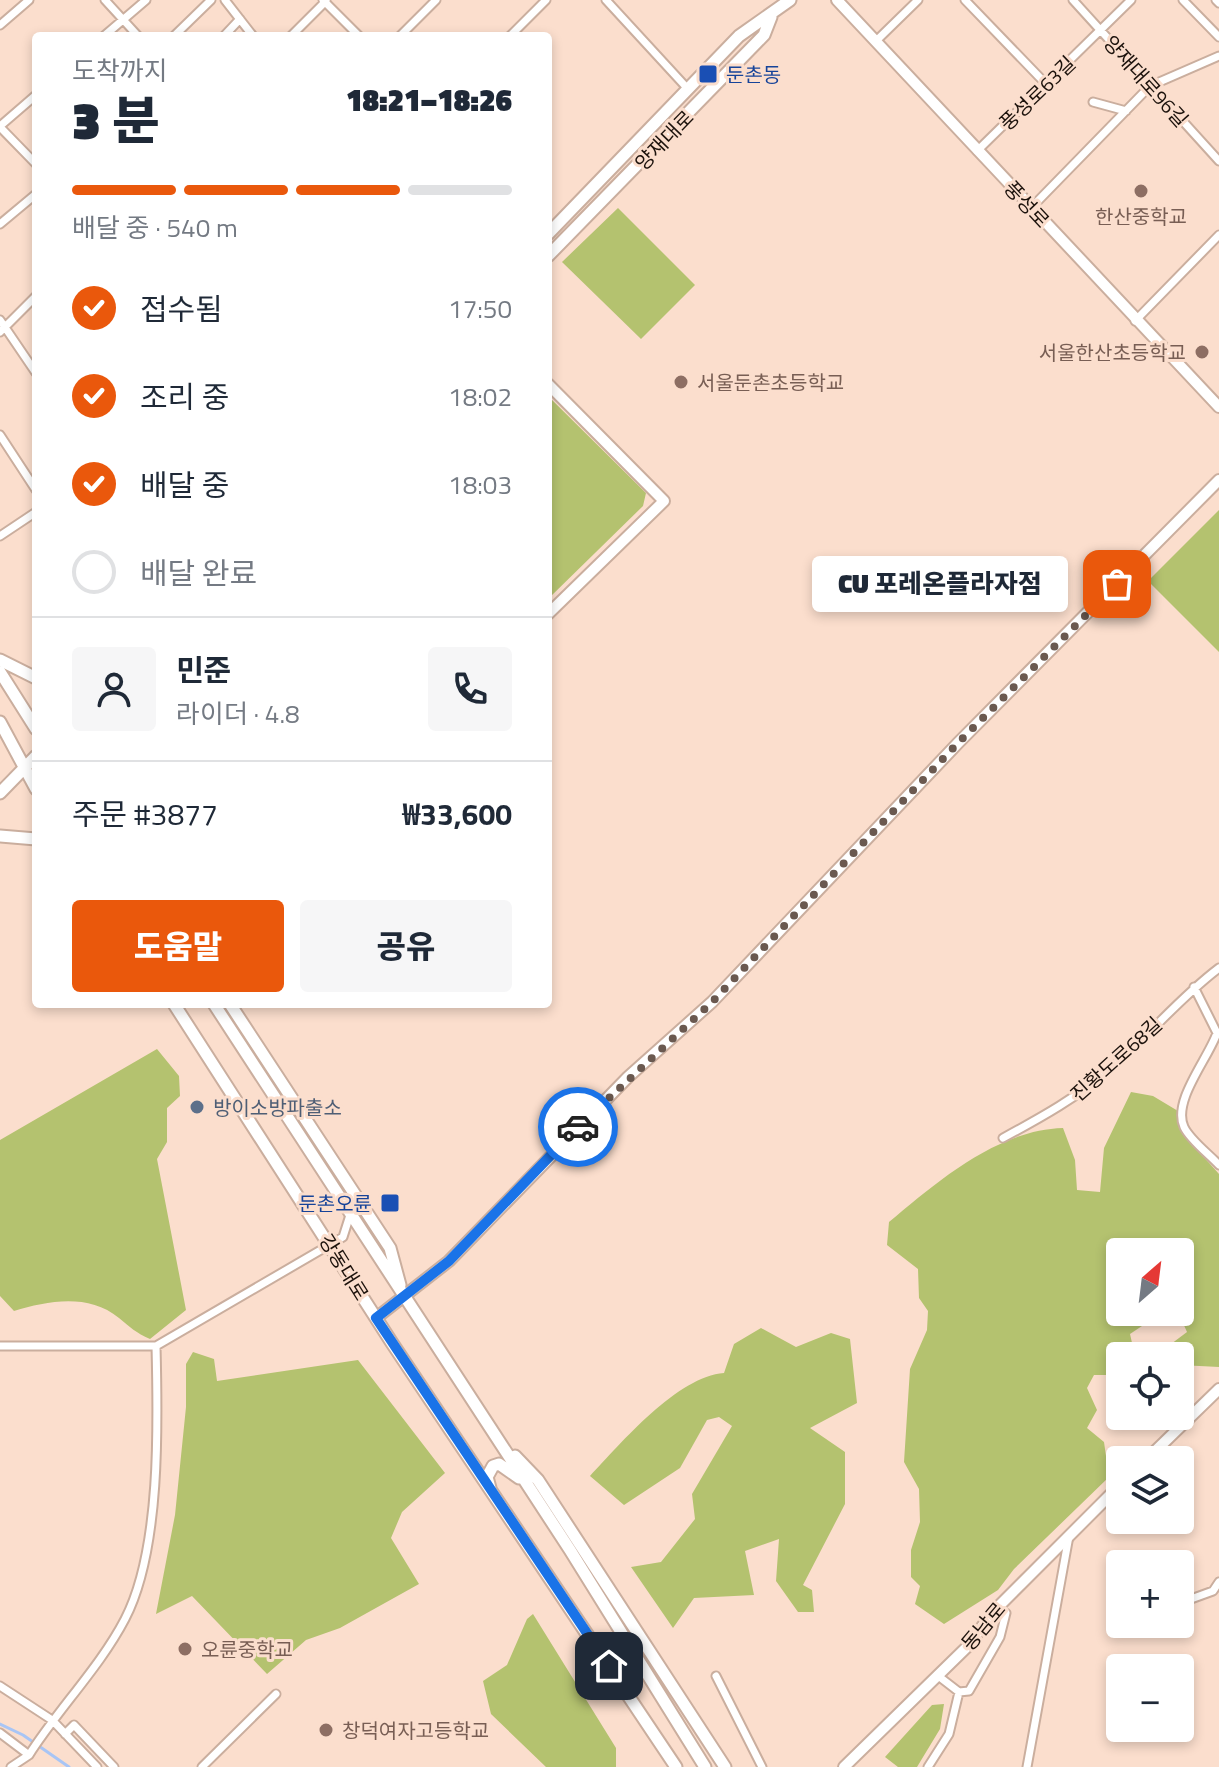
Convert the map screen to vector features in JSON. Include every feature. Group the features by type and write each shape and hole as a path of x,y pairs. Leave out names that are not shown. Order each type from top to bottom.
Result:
{"main road":[{"name":"양재대로","path":"552,226 753,24 771,17 790,0"},
{"name":"풍성로","path":"837,0 1219,407"},
{"name":"양재대로","path":"552,252 753,47 764,35 771,17"},
{"path":"552,388 664,501 552,610"},
{"path":"376,1318 449,1261 628,1077 712,1002 958,743 1219,480"},
{"path":"0,660 32,676"},
{"path":"0,672 32,723"},
{"path":"0,722 32,781"},
{"path":"0,793 32,760"},
{"path":"0,836 32,839"},
{"name":"강동대로","path":"177,1008 376,1318 676,1767"},
{"name":"강동대로","path":"217,1008 708,1767"},
{"path":"233,1008 390,1248 404,1297"},
{"path":"1160,1446 1219,1389"},
{"path":"494,1434 538,1480 725,1767"},
{"path":"490,1491 487,1477 493,1466 507,1468 526,1483"},
{"name":"동남로","path":"844,1767 968,1646 993,1612 1106,1498"}],"street":[{"path":"0,25 29,0"},
{"path":"105,0 134,32"},
{"path":"108,32 146,0"},
{"path":"178,32 211,0"},
{"path":"225,0 250,32"},
{"path":"404,32 436,0"},
{"path":"514,32 546,0"},
{"path":"606,0 687,88"},
{"path":"876,41 918,0"},
{"path":"965,0 1046,84"},
{"name":"양재대로96길","path":"1073,0 1219,161"},
{"name":"풍성로63길","path":"977,151 1131,0"},
{"path":"295,32 325,1 355,32"},
{"path":"1186,1 1219,37"},
{"path":"228,32 240,19"},
{"path":"1031,208 1150,86 1219,56"},
{"path":"32,98 0,126 32,160"},
{"path":"1093,102 1126,111"},
{"path":"0,224 32,197"},
{"path":"1135,321 1219,235"},
{"path":"32,300 2,327 32,368"},
{"path":"0,435 32,484"},
{"path":"0,536 32,515"},
{"name":"진황도로68길","path":"1003,1138 1071,1101 1114,1066 1194,987 1219,968"},
{"path":"1194,987 1217,1033 1210,1055 1181,1102 1184,1127 1219,1165"},
{"path":"0,1346 156,1346 343,1237 348,1230 350,1213"},
{"path":"11,1767 29,1755 115,1637 136,1595 146,1554 153,1482 158,1412 156,1346"},
{"path":"1027,1767 1069,1534"},
{"path":"1194,1598 1213,1591 1219,1582"},
{"path":"937,1675 959,1692 969,1691 1000,1637 1006,1613"},
{"path":"716,1676 762,1767"},
{"path":"0,1686 52,1720 97,1767"},
{"path":"928,1767 949,1734 959,1692"},
{"path":"202,1767 276,1694"},
{"path":"65,1734 74,1725 114,1767"},
{"path":"0,1733 29,1755"}],"green space":[{"path":"618,208 695,285 641,339 562,262"},
{"path":"552,400 646,493 643,506 552,595"},
{"path":"1219,510 1219,652 1148,581"},
{"path":"157,1049 179,1076 180,1096 167,1108 167,1142 157,1159 186,1310 150,1339 107,1310 81,1302 54,1302 14,1311 0,1296 0,1140"},
{"path":"1131,1092 1153,1096 1178,1111 1186,1137 1219,1174 1219,1367 1194,1366 1194,1342 1174,1342 1187,1332 1184,1326 1194,1326 1194,1238 1106,1238 1106,1326 1142,1326 1130,1334 1132,1342 1106,1342 1106,1375 1094,1375 1087,1388 1097,1410 1087,1428 1104,1442 1106,1480 1014,1569 998,1590 944,1624 915,1604 920,1586 911,1577 911,1550 920,1522 919,1489 904,1462 910,1369 927,1330 928,1311 919,1298 918,1269 887,1245 889,1222 970,1160 1015,1138 1039,1131 1063,1128 1075,1160 1077,1190 1100,1192 1104,1148"},
{"path":"761,1328 796,1347 831,1333 850,1339 857,1403 810,1428 845,1452 845,1504 803,1585 812,1590 814,1612 798,1612 776,1581 779,1539 745,1551 754,1595 694,1598 673,1628 631,1567 661,1562 695,1519 692,1494 732,1426 719,1417 707,1420 680,1468 624,1505 590,1476 651,1413 670,1398 706,1377 724,1373 734,1344"},
{"path":"193,1352 214,1359 217,1381 358,1360 445,1473 402,1512 391,1538 419,1584 340,1628 306,1640 267,1674 192,1596 156,1614 175,1515 186,1407 186,1364"},
{"path":"533,1614 616,1748 616,1767 546,1767 491,1714 483,1681 507,1665 527,1619"},
{"path":"944,1704 940,1729 917,1767 898,1767 885,1757 932,1705"}],"waterway":[{"path":"0,1724 23,1735 69,1767"}],"way so far":[{"path":"578,1127 628,1077 712,1002 958,743 1117,584"}],"place":[{"name":"둔촌동","path":"708,74"},
{"name":"한산중학교","path":"1141,191"},
{"name":"서울한산초등학교","path":"1202,352"},
{"name":"서울둔촌초등학교","path":"681,382"},
{"name":"CU 포레온플라자점","path":"1117,584"},
{"name":"방이소방파출소","path":"197,1107"},
{"name":"둔촌오륜","path":"390,1203"},
{"name":"오륜중학교","path":"185,1649"},
{"name":"창덕여자고등학교","path":"326,1730"}],"route":[{"path":"578,1127 449,1261 376,1318 609,1666"}]}
